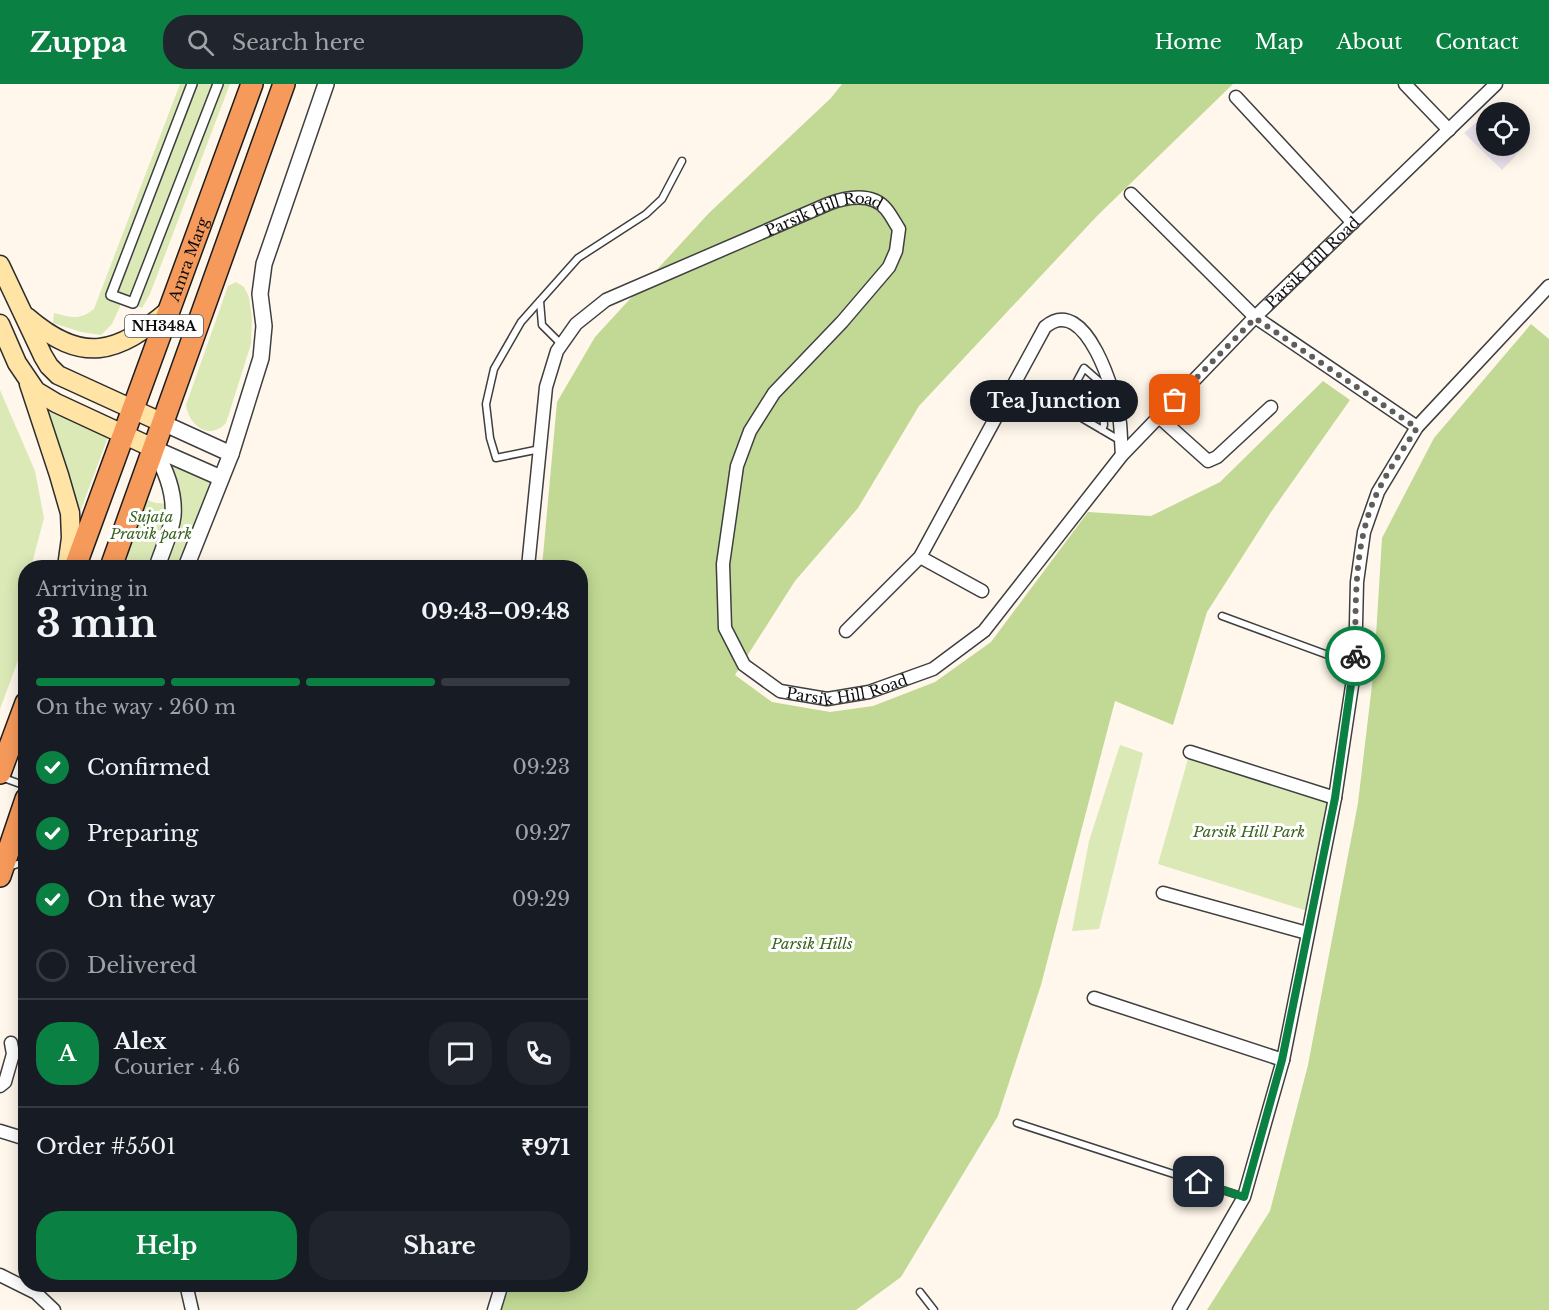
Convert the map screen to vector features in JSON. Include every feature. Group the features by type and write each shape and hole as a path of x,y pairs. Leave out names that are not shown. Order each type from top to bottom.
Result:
{"highway":[{"name":"Amra Marg","path":"78,560 252,84"},
{"name":"Amra Marg","path":"113,560 284,84"},
{"path":"0,775 18,725"},
{"path":"1,873 18,823"}],"main road":[{"path":"0,265 49,366 58,375 163,423"},
{"path":"21,312 50,335 69,344 86,348 126,342 145,331 169,309"},
{"path":"0,324 28,382 70,513 71,538 68,560"},
{"path":"28,382 44,398 153,448"}],"street":[{"path":"192,84 111,295 134,303 218,84"},
{"path":"189,560 231,454 261,358 264,326 260,294 264,264 326,84"},
{"path":"1406,84 1449,130"},
{"name":"Parsik Hill Road","path":"529,560 546,387 557,351 576,324 606,300 845,197 865,198 885,207 899,229 896,251 889,267 835,329 774,393 750,431 737,466 723,564 724,628 744,664 780,691 827,699 869,692 933,669 984,631 1122,455 1255,318 1496,84"},
{"path":"1236,98 1353,223"},
{"path":"1131,194 1255,318 1417,428"},
{"path":"1179,1310 1244,1197 1282,1060 1335,798 1355,666 1357,582 1364,532 1378,492 1417,428 1549,286"},
{"path":"846,631 920,557 1045,327 1053,320 1064,319 1076,323 1085,332 1101,362 1115,400 1122,455"},
{"path":"1159,417 1208,461 1217,457 1271,407"},
{"path":"163,423 231,454"},
{"path":"153,448 221,478"},
{"path":"153,448 172,495 173,517 159,560"},
{"path":"920,557 982,591"},
{"path":"1190,752 1335,798"},
{"path":"1163,893 1307,933"},
{"path":"1094,998 1282,1060"},
{"path":"0,1086 6,1082 13,1054 10,1043"},
{"path":"0,1131 18,1137"},
{"path":"0,1275 18,1284"},
{"path":"34,1292 54,1310"},
{"path":"188,1292 192,1310"},
{"path":"494,1310 500,1292"}],"lane":[{"path":"540,449 496,458 490,438 486,404 494,369 521,322 578,258 646,214 662,199 682,161"},
{"path":"540,301 542,325 561,344"},
{"path":"1102,430 1104,425 1100,382 1084,368 1063,407 1102,430 1121,441"},
{"path":"1222,616 1355,666"},
{"path":"0,775 18,783"},
{"path":"1,873 18,865"},
{"path":"1017,1124 1244,1197"},
{"path":"920,1292 934,1310"}],"shaded area":[{"path":"1476,123 1476,145 1464,133"},
{"path":"1488,156 1516,156 1502,170"}],"green space":[{"path":"180,84 230,84 150,294 142,308 123,300 112,324 101,335 81,332 53,323 54,313 79,317 94,309"},
{"name":"Parsik Hills","path":"842,84 1233,84 1097,216 919,406 858,508 795,581 735,675 772,702 830,712 873,706 935,682 991,642 1088,512 1151,516 1220,482 1323,381 1350,400 1271,512 1207,612 1173,725 1115,701 1041,985 998,1116 901,1277 856,1310 501,1310 508,1292 588,1292 588,560 543,560 557,402 595,337 709,213 831,98"},
{"path":"236,282 244,287 249,297 252,318 251,344 226,423 213,431 207,431 195,425 186,405 228,286"},
{"path":"1531,324 1549,339 1549,1310 1207,1310 1270,1211 1308,1065 1358,803 1374,668 1382,538 1434,438"},
{"path":"0,390 35,471 44,518 33,560 18,560 18,660 0,709"},
{"path":"45,410 108,437 80,512"},
{"path":"166,461 212,482 184,560 168,560 180,519 176,483"},
{"name":"Sujata Pravik park","path":"137,495 155,503 172,504 159,560 126,560"},
{"path":"1120,745 1143,753 1099,929 1072,931 1089,841"},
{"name":"Parsik Hill Park","path":"1190,752 1335,798 1311,912 1158,864"}],"way so far":[{"path":"1175,400 1255,318 1417,428 1378,492 1364,532 1357,582 1355,656"}],"place":[{"name":"Tea Junction","path":"1175,400"}],"route":[{"path":"1199,1182 1244,1197 1282,1060 1335,798 1355,656"}]}
